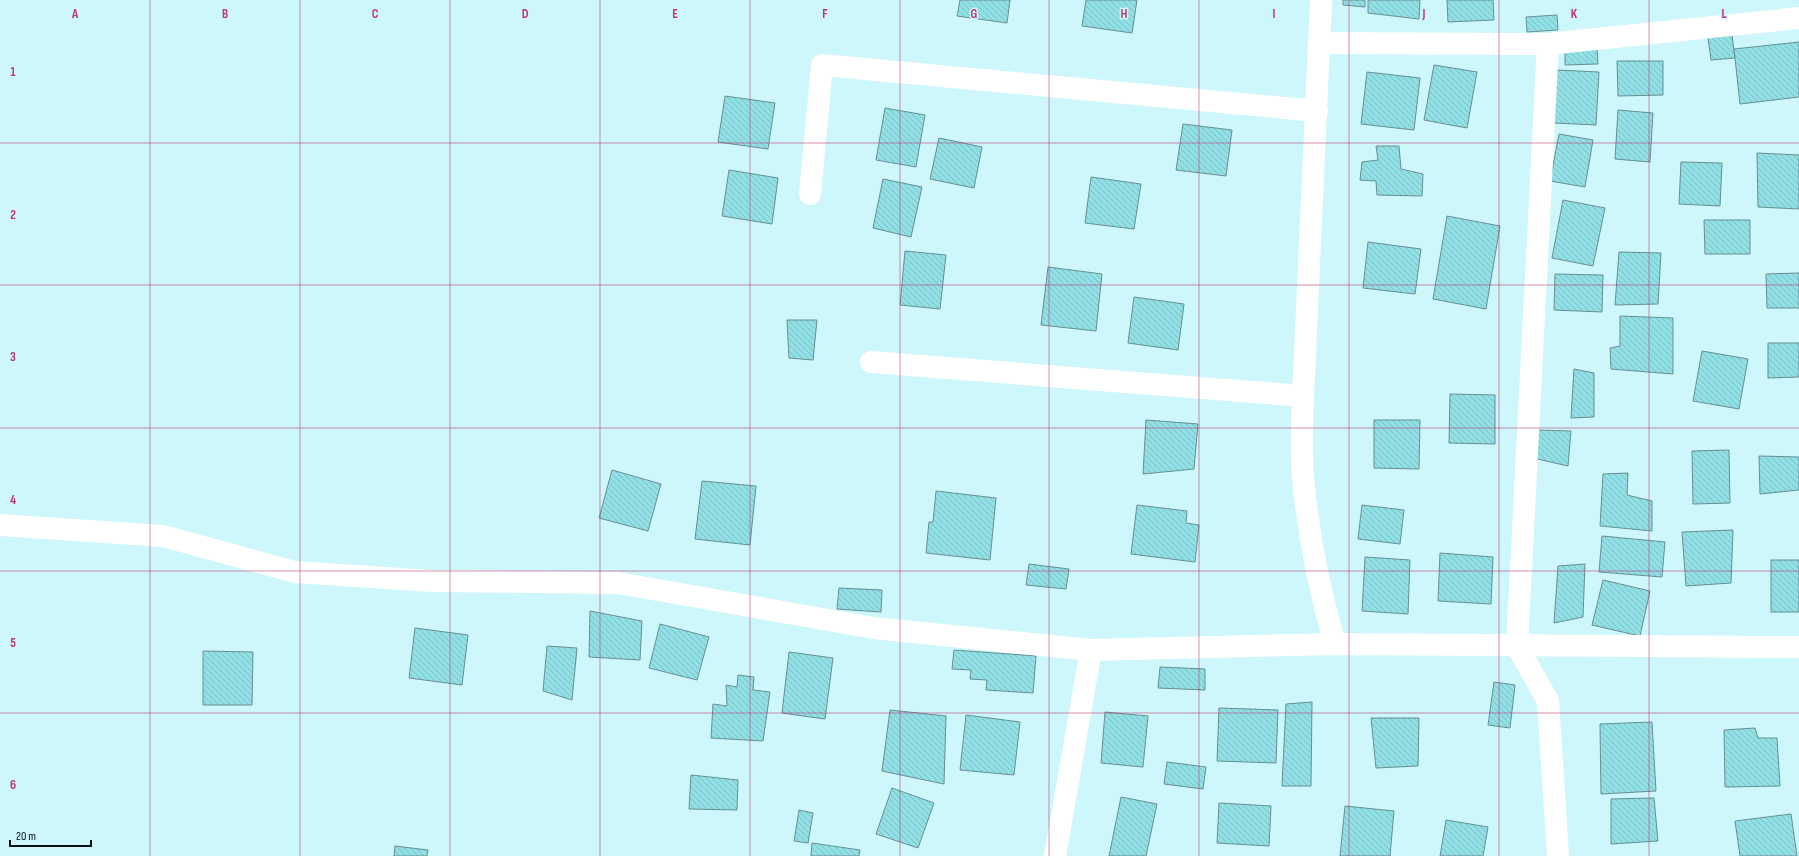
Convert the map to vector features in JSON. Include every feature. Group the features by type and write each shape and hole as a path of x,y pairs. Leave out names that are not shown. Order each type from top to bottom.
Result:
{"street":[{"path":"1321,0 1302,419 1304,483 1315,566 1320,594 1335,644"},
{"path":"1320,43 1548,44 1799,18"},
{"path":"1548,44 1517,646 1548,701 1558,856"},
{"path":"810,194 822,65 1317,111"},
{"path":"871,362 1303,396"},
{"path":"0,525 163,536 295,572 431,581 618,583 874,628 1091,650 1335,644 1799,647"},
{"path":"1055,856 1091,650"}],"building":[{"path":"960,0 1010,0 1007,23 957,16"},
{"path":"1086,0 1137,0 1132,33 1082,26"},
{"path":"1343,0 1365,0 1365,7 1343,5"},
{"path":"1368,0 1420,0 1419,19 1368,13"},
{"path":"1447,0 1493,0 1494,20 1448,22"},
{"path":"1557,15 1558,30 1527,32 1526,17"},
{"path":"1732,35 1735,58 1711,60 1708,38"},
{"path":"1799,42 1799,97 1740,104 1734,49"},
{"path":"1565,47 1597,47 1598,64 1565,65"},
{"path":"1617,61 1663,61 1663,95 1618,96"},
{"path":"1434,65 1477,72 1467,128 1424,120"},
{"path":"1557,70 1599,72 1596,125 1554,123"},
{"path":"1367,72 1420,78 1414,130 1361,124"},
{"path":"725,96 775,103 768,149 718,142"},
{"path":"885,108 925,115 916,167 876,160"},
{"path":"1618,110 1653,113 1650,162 1615,159"},
{"path":"1183,124 1232,130 1226,176 1176,170"},
{"path":"1559,134 1593,140 1585,187 1550,181"},
{"path":"939,138 982,147 974,188 930,179"},
{"path":"1376,146 1399,146 1401,169 1423,174 1422,196 1377,195 1376,181 1360,180 1362,162 1378,160"},
{"path":"1757,153 1799,155 1799,209 1758,207"},
{"path":"1681,162 1722,163 1720,206 1679,204"},
{"path":"729,170 778,178 772,224 722,216"},
{"path":"1091,177 1141,184 1134,229 1085,223"},
{"path":"883,179 922,187 911,237 873,228"},
{"path":"1563,200 1605,208 1593,266 1552,258"},
{"path":"1447,216 1500,226 1486,309 1433,299"},
{"path":"1704,220 1750,220 1750,254 1705,254"},
{"path":"1368,242 1421,249 1415,294 1363,288"},
{"path":"905,251 946,255 940,309 900,305"},
{"path":"1619,252 1661,253 1658,304 1615,305"},
{"path":"1048,267 1102,274 1096,331 1041,325"},
{"path":"1799,273 1799,308 1767,308 1766,274"},
{"path":"1555,274 1603,275 1602,312 1554,310"},
{"path":"1134,297 1184,304 1178,350 1128,343"},
{"path":"1620,316 1673,318 1673,374 1611,369 1610,348 1620,346"},
{"path":"787,320 817,320 813,360 789,358"},
{"path":"1768,343 1799,343 1799,377 1768,378"},
{"path":"1702,351 1748,359 1739,409 1693,401"},
{"path":"1574,369 1594,373 1594,417 1571,418"},
{"path":"1450,394 1495,395 1495,444 1449,443"},
{"path":"1146,420 1198,424 1194,469 1143,474"},
{"path":"1374,420 1420,420 1419,469 1374,468"},
{"path":"1536,430 1571,431 1568,466 1533,458"},
{"path":"1729,450 1730,503 1693,504 1692,451"},
{"path":"1759,456 1799,457 1799,490 1760,494"},
{"path":"612,470 661,484 648,531 599,518"},
{"path":"1628,473 1627,495 1652,501 1652,531 1600,526 1603,474"},
{"path":"702,481 756,486 750,545 695,539"},
{"path":"936,491 996,498 990,560 926,553 929,522 933,522"},
{"path":"1137,505 1187,511 1186,523 1199,525 1195,562 1131,554"},
{"path":"1362,505 1404,510 1400,544 1358,539"},
{"path":"1733,530 1731,583 1686,586 1682,532"},
{"path":"1602,536 1665,542 1662,577 1599,572"},
{"path":"1440,553 1493,557 1491,604 1438,601"},
{"path":"1365,557 1410,560 1408,614 1362,611"},
{"path":"1771,560 1799,560 1799,612 1771,612"},
{"path":"1029,564 1069,569 1066,589 1026,585"},
{"path":"1585,564 1583,617 1554,623 1558,566"},
{"path":"1603,580 1650,591 1640,636 1592,625"},
{"path":"839,588 882,590 881,612 837,609"},
{"path":"590,611 642,621 640,660 589,657"},
{"path":"660,624 709,637 697,680 649,668"},
{"path":"415,628 468,635 462,685 409,678"},
{"path":"547,646 577,648 572,700 543,691"},
{"path":"954,650 1036,656 1033,693 986,690 987,680 970,679 971,670 952,669"},
{"path":"203,651 253,652 252,705 203,705"},
{"path":"789,652 833,658 825,719 782,713"},
{"path":"1160,667 1205,669 1205,690 1158,688"},
{"path":"738,675 754,677 753,690 770,692 763,741 711,738 713,704 727,706 726,685 737,687"},
{"path":"1494,682 1515,685 1510,728 1488,725"},
{"path":"1312,702 1311,786 1282,786 1286,704"},
{"path":"1219,708 1278,710 1276,763 1217,761"},
{"path":"890,710 946,716 944,784 882,771"},
{"path":"1105,712 1148,716 1143,767 1101,763"},
{"path":"966,715 1020,722 1014,775 960,770"},
{"path":"1371,718 1419,718 1418,766 1376,768"},
{"path":"1652,722 1656,791 1601,794 1600,724"},
{"path":"1755,728 1758,738 1777,738 1780,786 1725,787 1724,730"},
{"path":"1167,762 1206,767 1203,789 1164,784"},
{"path":"691,775 738,780 737,810 689,809"},
{"path":"892,788 934,803 918,848 876,834"},
{"path":"1121,797 1157,804 1146,856 1109,856"},
{"path":"1654,798 1658,841 1611,844 1611,799"},
{"path":"1219,803 1271,806 1269,846 1217,843"},
{"path":"1345,806 1394,811 1390,856 1340,856"},
{"path":"799,810 813,813 808,843 794,841"},
{"path":"1791,814 1797,856 1740,856 1735,821"},
{"path":"1446,820 1488,827 1483,856 1440,856"},
{"path":"812,843 860,850 859,856 811,856"},
{"path":"395,846 428,850 427,856 394,856"}]}
